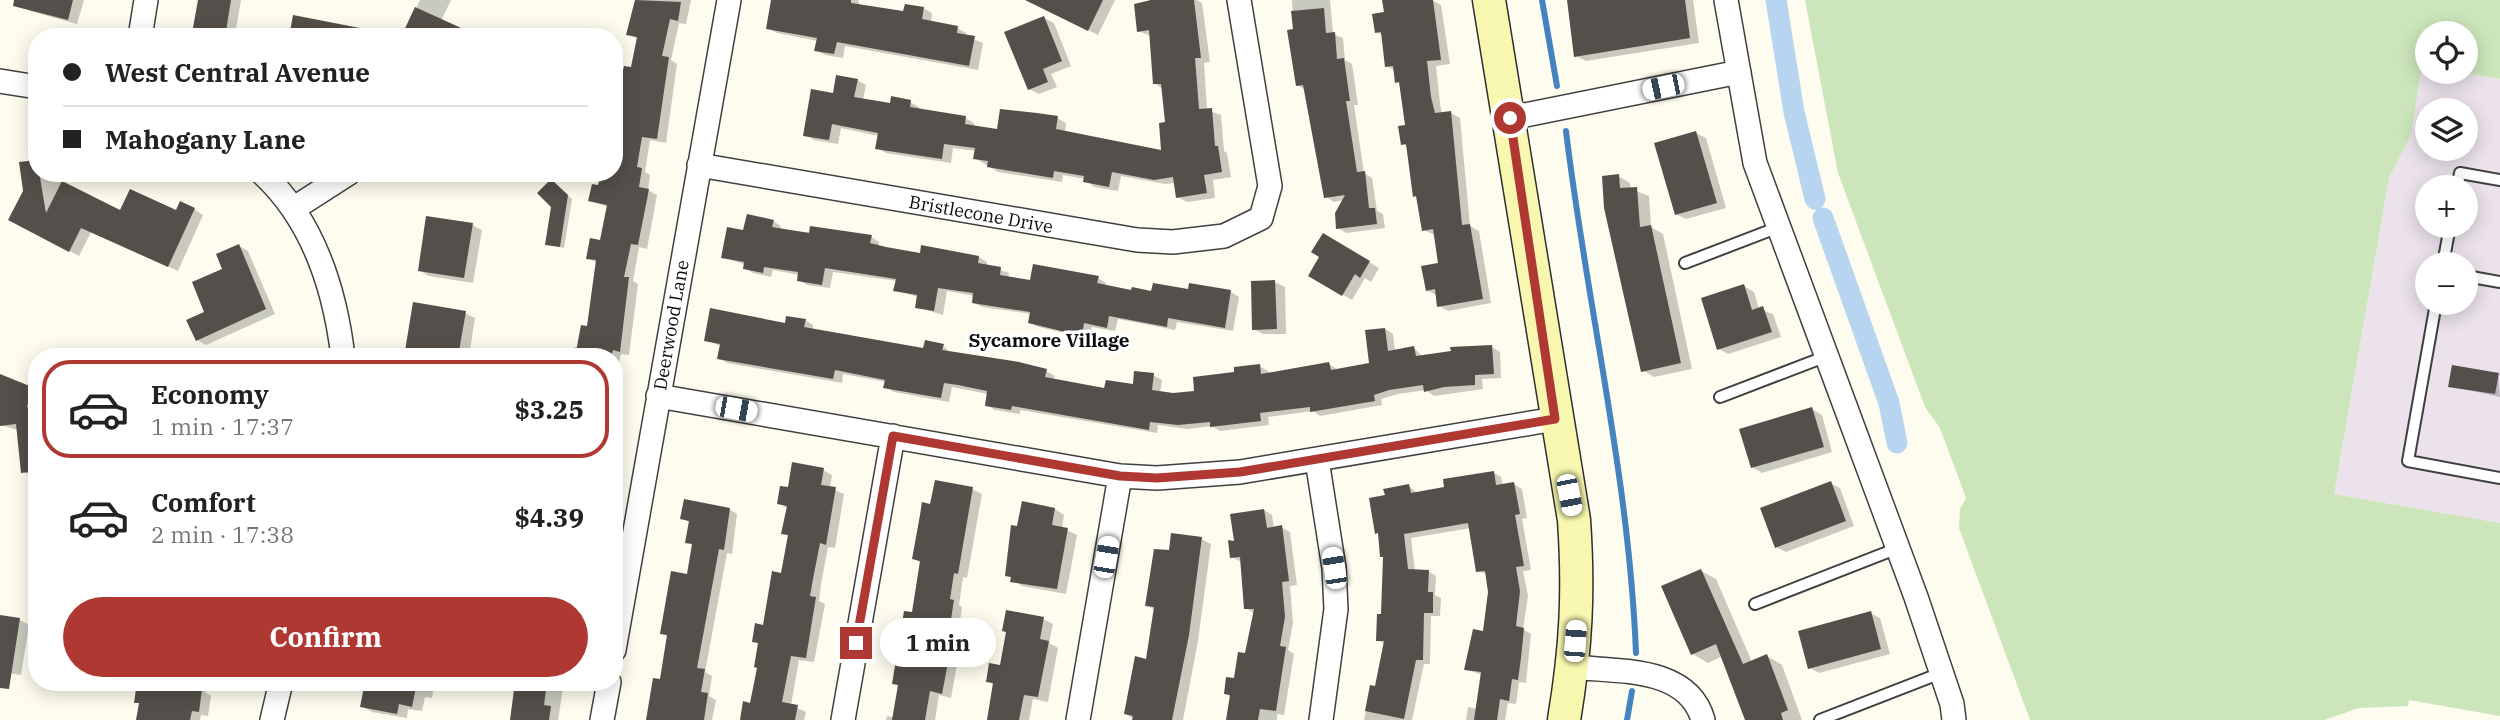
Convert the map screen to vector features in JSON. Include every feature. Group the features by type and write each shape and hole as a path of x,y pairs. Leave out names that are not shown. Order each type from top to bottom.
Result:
{"street":[{"path":"141,28 146,0"},
{"name":"Deerwood Lane","path":"623,598 729,0"},
{"name":"Bristlecone Drive","path":"699,165 1137,240 1173,242 1224,236 1261,218 1270,186 1239,0"},
{"path":"1489,0 1510,118 1555,419 1574,520 1578,575 1573,667 1564,720"},
{"path":"1726,0 1755,163 1898,548 1941,673 1954,720"},
{"path":"1510,118 1739,72"},
{"path":"0,80 28,85"},
{"path":"270,182 293,209 323,264 333,298 341,348"},
{"path":"293,209 335,182"},
{"path":"658,396 1120,476 1203,475 1317,460 1555,419"},
{"path":"843,720 893,436"},
{"path":"1317,460 1334,568 1336,609 1321,720"},
{"path":"1077,720 1120,476"},
{"path":"1573,667 1648,675 1675,682 1699,709 1703,720"},
{"path":"272,720 279,691"},
{"path":"602,720 607,691"}],"lane":[{"path":"2478,176 2500,180"},
{"path":"1685,263 1779,227"},
{"path":"2478,278 2500,282"},
{"path":"2434,315 2408,461 2500,477"},
{"path":"1720,397 1827,356"},
{"path":"1755,604 1898,548"},
{"path":"1820,720 1941,673"}],"shaded area":[{"path":"2478,75 2500,79 2500,523 2334,494 2389,178 2411,135 2415,110 2415,161 2478,161 2478,98 2417,98 2419,84 2478,84"}],"green space":[{"path":"1805,0 2500,0 2500,79 2478,75 2478,21 2415,21 2415,84 2419,84 2411,135 2389,178 2334,494 2500,523 2500,716 2409,700 2408,706 2359,708 2324,720 2030,720 1959,528 1960,509 1966,498 1940,428 1925,407 1838,173"}],"building":[{"path":"14,0 73,0 68,20 13,6"},
{"path":"198,0 231,0 226,28 193,28"},
{"path":"635,0 681,2 678,21 670,19 662,56 669,57 657,139 642,137 637,167 642,168 639,187 649,189 638,245 631,244 624,277 629,277 620,348 577,348 581,325 587,326 596,260 586,259 590,238 600,240 607,205 588,201 592,184 623,182 623,70 624,66 631,67 637,37 626,35"},
{"path":"771,0 851,0 851,3 903,11 905,4 924,7 922,19 958,26 957,33 975,36 969,66 837,42 834,54 814,51 817,38 766,29"},
{"path":"1025,0 1103,0 1088,31"},
{"path":"1151,0 1194,0 1201,58 1195,58 1199,109 1212,108 1215,146 1218,146 1222,172 1204,175 1207,193 1176,198 1173,177 1154,180 1112,172 1109,187 1083,182 1084,176 1054,171 1053,178 987,167 988,161 973,159 975,148 944,144 942,159 875,149 878,133 832,124 829,140 803,136 811,89 833,93 836,75 858,79 854,97 890,103 891,96 911,100 910,107 966,116 965,124 997,129 1000,109 1037,113 1058,116 1056,129 1161,150 1159,123 1165,122 1161,84 1153,84 1149,30 1137,32 1134,4"},
{"path":"1382,0 1433,0 1441,60 1427,61 1431,97 1435,113 1451,111 1462,225 1470,224 1483,299 1437,307 1435,289 1426,291 1421,266 1438,263 1433,229 1422,231 1416,196 1413,197 1406,144 1401,145 1398,126 1405,125 1399,82 1395,83 1393,66 1385,67 1381,32 1375,33 1372,14 1384,12"},
{"path":"1567,0 1685,0 1690,38 1574,57"},
{"path":"415,7 461,28 405,28"},
{"path":"1324,8 1326,33 1335,32 1337,59 1344,58 1350,101 1346,101 1357,172 1365,171 1369,208 1375,208 1377,224 1336,229 1335,213 1345,195 1324,198 1303,85 1296,86 1287,30 1293,29 1291,11"},
{"path":"293,15 360,28 291,28"},
{"path":"1044,16 1062,61 1043,69 1048,82 1028,90 1004,32"},
{"path":"1696,131 1717,203 1675,215 1654,143"},
{"path":"28,161 28,182 41,182 46,213 62,182 120,210 130,189 176,210 180,201 195,208 168,267 81,228 69,252 8,220 23,191 19,162"},
{"path":"1619,174 1620,188 1637,187 1640,227 1651,225 1681,363 1641,372 1604,208 1602,176"},
{"path":"548,182 554,182 568,195 560,247 545,245 551,207 537,193"},
{"path":"747,214 774,220 772,227 809,233 810,226 872,235 870,243 886,247 920,253 921,245 979,256 978,263 1001,267 1000,275 1030,280 1033,264 1099,276 1097,283 1131,290 1132,287 1151,291 1153,283 1188,289 1189,283 1231,290 1225,328 1168,318 1167,327 1109,316 1107,328 1084,323 1082,336 1028,323 1030,312 972,303 973,293 938,288 934,311 915,308 917,295 893,291 896,279 825,268 822,285 797,281 798,272 764,267 763,273 743,269 744,262 721,258 727,227 743,230"},
{"path":"426,216 473,223 464,278 418,271"},
{"path":"1323,233 1370,261 1360,278 1355,274 1342,296 1308,276 1319,257 1311,252"},
{"path":"239,244 266,309 196,341 186,320 204,312 192,282 222,269 216,254"},
{"path":"1275,280 1277,329 1252,330 1251,281"},
{"path":"1744,284 1752,310 1763,306 1772,332 1717,350 1701,298"},
{"path":"413,302 466,311 460,348 405,348"},
{"path":"710,308 785,323 786,316 806,319 804,327 923,348 925,340 944,344 942,350 1019,362 1047,369 1045,377 1104,388 1106,380 1133,384 1134,371 1154,373 1152,390 1173,393 1194,391 1193,377 1234,372 1234,367 1260,364 1261,374 1329,362 1331,370 1369,363 1365,330 1385,328 1388,351 1414,346 1416,356 1451,351 1450,347 1492,345 1494,374 1475,375 1475,385 1444,387 1424,392 1423,385 1374,395 1375,401 1310,412 1310,407 1260,413 1261,421 1210,427 1210,422 1178,425 1150,422 1149,430 1012,406 1011,410 985,406 987,391 958,385 944,383 941,398 883,388 885,380 835,370 833,379 717,359 720,344 704,341"},
{"path":"2452,365 2499,373 2495,394 2448,387"},
{"path":"0,374 28,385 28,472 21,473 16,424 0,426"},
{"path":"1812,407 1824,447 1751,468 1739,429"},
{"path":"792,462 824,468 821,485 836,487 826,545 820,543 810,596 816,597 806,658 791,656 782,702 798,705 795,720 740,720 743,701 750,703 757,668 754,667 758,643 752,642 755,623 763,625 772,571 781,573 788,535 781,534 787,506 777,504 780,486 788,487"},
{"path":"1494,471 1496,485 1514,482 1520,514 1515,515 1524,566 1516,567 1520,591 1516,626 1524,628 1518,680 1512,679 1509,701 1500,699 1497,720 1474,720 1481,672 1464,670 1473,629 1483,631 1488,592 1485,571 1476,572 1468,523 1404,534 1408,569 1429,570 1428,592 1433,592 1433,613 1424,613 1423,660 1416,660 1404,719 1365,711 1370,685 1375,686 1384,641 1376,641 1377,614 1381,614 1383,557 1380,557 1378,533 1375,534 1369,498 1385,495 1383,489 1409,484 1411,493 1444,487 1443,479"},
{"path":"935,480 973,487 958,574 954,573 950,599 954,600 946,651 950,652 942,694 930,691 925,720 892,720 898,685 892,684 904,611 912,612 920,561 912,559 922,502 930,504"},
{"path":"1831,481 1846,521 1775,548 1760,508"},
{"path":"684,499 730,508 724,550 719,549 697,668 705,669 701,692 708,693 704,720 646,720 653,678 660,679 667,635 660,634 671,571 687,574 692,544 685,543 689,521 680,519"},
{"path":"1022,501 1055,508 1052,525 1068,528 1057,589 1010,582 1011,577 1005,576 1011,525 1017,526"},
{"path":"1264,509 1267,528 1282,525 1289,581 1282,582 1285,617 1280,646 1286,647 1276,711 1260,709 1258,720 1226,720 1230,695 1224,694 1226,677 1234,678 1238,652 1245,653 1254,609 1244,609 1240,557 1230,558 1228,540 1234,541 1230,514"},
{"path":"1171,533 1202,537 1189,635 1172,720 1132,720 1133,716 1124,714 1135,656 1146,659 1154,607 1145,606 1154,549 1169,550"},
{"path":"1701,569 1743,664 1767,654 1788,710 1781,713 1783,720 1745,720 1716,644 1691,655 1661,586"},
{"path":"1006,610 1044,617 1040,639 1049,641 1038,697 1024,695 1019,720 987,720 993,683 986,682 989,663 1000,665 1006,632 1002,631"},
{"path":"1871,611 1881,649 1808,669 1798,631"},
{"path":"0,615 20,618 9,689 0,688"},
{"path":"136,691 202,691 199,712 192,711 190,720 136,720 139,703 134,703"},
{"path":"363,691 415,691 412,707 399,704 397,714 360,707"},
{"path":"514,691 546,691 544,705 551,706 549,720 510,720"}],"waterway":[{"path":"1542,0 1557,86"},
{"path":"1776,0 1794,112 1815,199"},
{"path":"1566,131 1625,521 1636,653"},
{"path":"1823,218 1889,403 1897,443"},
{"path":"1627,720 1632,691"}],"district":[{"name":"Sycamore Village","path":"1049,340"}],"route":[{"path":"856,643 893,436 1120,476 1157,478 1240,472 1555,419 1510,118"}]}
